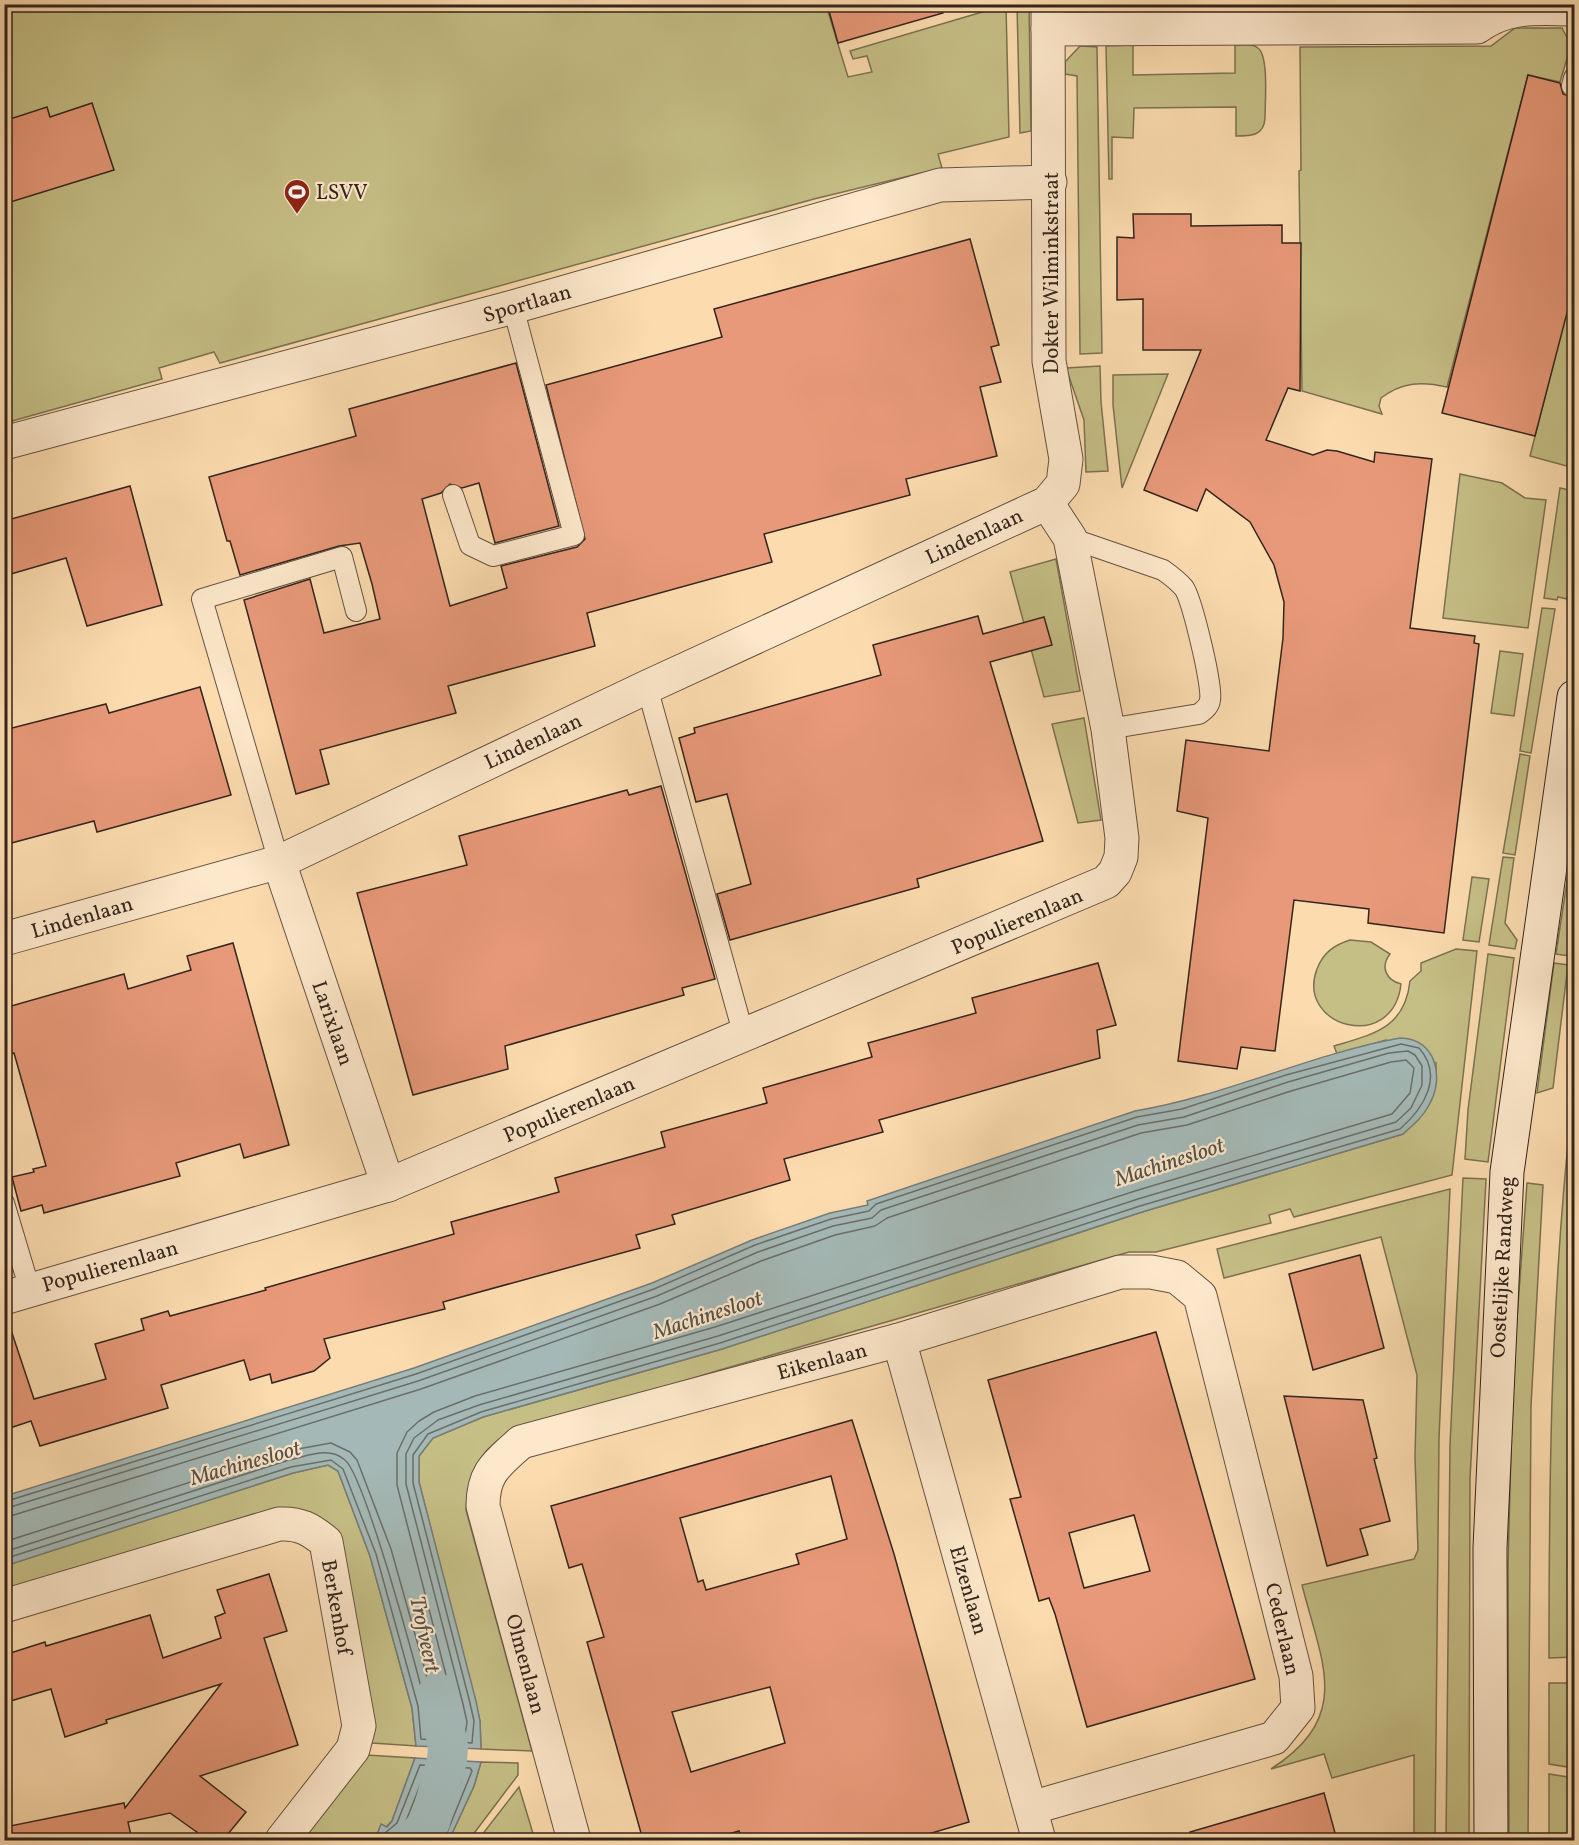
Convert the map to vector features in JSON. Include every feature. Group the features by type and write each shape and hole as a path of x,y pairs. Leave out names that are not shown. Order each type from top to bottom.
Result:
{"street":[{"name":"Dokter Wilminkstraat","path":"1047,503 1063,484 1066,459 1049,361 1048,17 1477,27 1492,16 1514,9 1575,9"},
{"name":"Sportlaan","path":"4,443 513,308 940,185 1050,182"},
{"path":"1047,503 1070,538 1108,729"},
{"name":"Lindenlaan","path":"4,939 279,862 647,687 1047,503"},
{"name":"Oostelijke Randweg","path":"1491,1840 1490,1548 1507,1172 1575,697"},
{"name":"Populierenlaan","path":"17,1294 388,1185 1096,888 1115,872 1121,857 1122,838 1108,729"},
{"name":"Larixlaan","path":"279,862 388,1185"},
{"name":"Eikenlaan","path":"483,1486 495,1467 521,1442 899,1340 1120,1272 1151,1272 1178,1278"},
{"name":"Cederlaan","path":"1031,1808 1274,1738 1298,1708 1296,1676 1200,1296 1178,1278"},
{"name":"Elzenlaan","path":"899,1340 1039,1840"},
{"name":"Olmenlaan","path":"483,1486 483,1506 574,1840"},
{"name":"Berkenhof","path":"4,1606 279,1524 296,1523 311,1529 326,1542 359,1726 353,1749 282,1840"}],"lane":[{"path":"453,495 470,545 493,556 574,535 513,308"},
{"path":"1070,538 1163,570 1173,577 1185,590 1209,679 1210,700 1207,708 1199,714 1108,729"},
{"path":"279,862 202,598 342,557 356,611"},
{"path":"647,687 744,1036"},
{"path":"4,1203 17,1294"}],"shaded area":[{"name":"LSVV","path":"4,5 826,5 848,77 872,72 867,56 853,59 850,51 1006,5 1009,137 938,154 942,168 814,199 220,363 214,352 159,368 162,379 5,423"},
{"path":"1017,5 1029,5 1031,131 1020,133"},
{"path":"1515,28 1562,28 1571,45 1560,82 1528,75 1447,387 1412,384 1397,389 1381,398 1379,406 1382,414 1302,391 1300,47 1491,46"},
{"path":"1133,45 1133,75 1235,73 1235,45 1256,46 1264,60 1265,70 1265,118 1262,128 1256,134 1236,136 1236,107 1134,108 1133,138 1112,137 1112,179 1109,179 1106,46"},
{"path":"1080,46 1097,47 1102,353 1080,354 1077,76 1065,74 1065,62"},
{"path":"1574,282 1574,468 1530,456"},
{"path":"1100,366 1108,471 1086,472 1084,420 1066,368"},
{"path":"1168,374 1122,488 1113,405 1113,375"},
{"path":"1460,474 1502,483 1525,498 1546,500 1528,628 1443,618"},
{"path":"1560,488 1574,491 1574,546 1567,599 1558,597 1557,600 1544,598"},
{"path":"1056,559 1080,691 1044,697 1010,572"},
{"path":"1542,608 1555,609 1531,753 1520,751"},
{"path":"1500,651 1523,654 1514,716 1491,713"},
{"path":"1084,718 1101,820 1078,823 1052,724"},
{"path":"1520,754 1530,756 1515,855 1503,853"},
{"path":"1574,835 1574,939 1570,956 1556,954"},
{"path":"1503,857 1514,858 1505,923 1517,940 1515,949 1489,945"},
{"path":"1472,877 1489,879 1479,942 1463,940"},
{"path":"1350,940 1371,942 1390,954 1385,964 1386,972 1388,976 1401,984 1394,1006 1381,1019 1365,1025 1348,1024 1332,1018 1320,1006 1314,989 1317,969 1322,958 1334,947"},
{"path":"1456,949 1477,951 1452,1175 1294,1217 1290,1209 1269,1215 1271,1223 1156,1252 1129,1252 720,1370 504,1435 494,1443 475,1467 469,1486 466,1510 532,1751 481,1749 480,1721 419,1482 419,1456 433,1438 483,1417 722,1349 1142,1212 1403,1134 1419,1118 1433,1095 1436,1063 1386,1040 1337,1054 1334,1046 1385,1027 1402,1009 1410,981 1421,971 1421,963"},
{"path":"1488,954 1514,958 1488,1162 1465,1159 1468,1110"},
{"path":"1554,963 1568,965 1553,1088 1537,1093"},
{"path":"1574,1105 1574,1657 1549,1658 1555,1313 1565,1175 1572,1106"},
{"path":"1463,1178 1486,1179 1470,1479 1469,1840 1446,1840 1450,1445"},
{"path":"1527,1183 1543,1185 1531,1406 1528,1840 1509,1840 1508,1567 1513,1374"},
{"path":"1450,1189 1439,1438 1435,1840 1414,1840 1414,1755 1332,1778 1324,1754 1271,1769 1297,1749 1313,1729 1322,1708 1325,1687 1323,1664 1302,1585 1414,1559 1418,1550 1415,1457 1417,1375 1381,1237 1224,1278 1217,1249"},
{"path":"328,1465 338,1471 370,1556 412,1708 416,1746 372,1743 324,1523 5,1593 4,1566 293,1473"},
{"path":"1549,1683 1574,1683 1574,1768 1549,1764"},
{"path":"366,1755 415,1758 392,1821 386,1827 381,1825 375,1840 300,1840"},
{"path":"481,1762 518,1763 518,1775 469,1840 449,1840 474,1786"},
{"path":"1549,1774 1574,1778 1574,1840 1549,1840"},
{"path":"519,1787 535,1840 478,1840"}],"water":[{"name":"Machinesloot","path":"1400,1038 1422,1045 1434,1061 1436,1072 1434,1094 1429,1105 1421,1117 1403,1134 1142,1212 722,1349 483,1417 433,1438 419,1456 419,1482 476,1701 480,1721 481,1749 416,1746 412,1708 370,1556 338,1471 328,1465 293,1473 5,1566 5,1496 414,1368 652,1283 752,1240 830,1213 868,1205 867,1201 1135,1111 1202,1096 1333,1054"},
{"path":"415,1758 481,1762 474,1786 449,1840 375,1840 381,1824 387,1827 392,1821"}],"building":[{"path":"827,4 942,4 943,13 838,43"},
{"path":"1528,75 1560,83 1563,94 1575,98 1575,282 1535,436 1442,413"},
{"path":"92,103 114,170 4,204 4,121 47,107 50,117"},
{"path":"1133,214 1191,214 1191,226 1282,225 1282,243 1301,243 1300,391 1288,388 1266,440 1313,455 1327,450 1337,451 1374,462 1375,452 1432,459 1410,628 1475,636 1474,643 1479,644 1444,933 1368,923 1369,909 1294,900 1275,1051 1241,1047 1237,1069 1178,1061 1208,818 1177,811 1186,740 1269,751 1283,638 1284,602 1274,565 1250,522 1206,489 1197,511 1144,490 1201,350 1143,350 1143,299 1117,300 1117,237 1134,238"},
{"path":"970,239 999,345 991,347 1001,382 980,387 997,456 906,479 910,495 764,534 772,562 587,613 595,646 448,686 456,713 320,750 329,784 296,794 244,600 310,579 324,633 380,619 372,584 360,543 339,546 240,575 230,541 227,541 209,477 356,436 349,409 516,363 559,526 495,543 479,483 462,488 450,484 441,493 422,499 450,606 507,588 501,566 577,547 585,539 546,385 722,337 714,309"},
{"path":"130,486 162,605 87,626 66,558 4,576 4,521"},
{"path":"978,616 983,634 1044,617 1052,645 990,662 1043,841 917,879 919,887 730,940 717,894 751,884 727,794 696,802 679,738 695,733 694,728 881,675 873,645"},
{"path":"200,687 231,795 97,832 94,821 4,845 4,730 106,704 109,713"},
{"path":"661,786 715,979 682,988 684,995 505,1046 508,1069 413,1095 357,893 467,865 459,836 627,790 629,795"},
{"path":"233,943 289,1145 244,1158 240,1144 176,1163 180,1176 44,1213 42,1205 21,1211 12,1177 34,1172 33,1169 46,1166 14,1053 4,1056 4,1008 124,974 128,989 191,970 187,956"},
{"path":"1098,963 1116,1025 1097,1030 1100,1058 879,1120 883,1132 784,1159 790,1180 672,1215 675,1224 636,1235 640,1248 443,1302 445,1309 324,1339 330,1358 314,1371 272,1383 270,1374 250,1380 244,1360 161,1385 168,1408 40,1446 31,1421 4,1430 4,1328 10,1327 34,1399 106,1379 95,1344 144,1330 141,1319 168,1311 170,1316 266,1290 265,1288 454,1234 451,1222 559,1192 555,1178 665,1147 661,1132 767,1103 763,1088 872,1057 868,1043 976,1013 972,998"},
{"path":"1360,1255 1384,1348 1313,1370 1289,1274"},
{"path":"1156,1332 1255,1679 1087,1727 1049,1598 1039,1601 1010,1499 1021,1497 988,1380","holes":["1134,1515 1150,1571 1084,1588 1069,1533"]},
{"path":"1284,1396 1363,1400 1377,1458 1374,1459 1390,1521 1360,1529 1368,1555 1327,1566"},
{"path":"852,1420 894,1554 969,1822 908,1840 742,1840 739,1831 708,1840 643,1840 587,1642 604,1637 582,1564 569,1568 551,1506","holes":["831,1476 847,1539 796,1554 799,1564 706,1590 703,1580 698,1582 680,1518","770,1687 785,1743 691,1772 672,1712"]},
{"path":"269,1574 287,1631 264,1638 298,1745 200,1776 246,1812 223,1840 208,1840 170,1813 128,1822 132,1840 11,1840 10,1826 124,1803 125,1808 221,1684 106,1720 107,1723 65,1737 51,1689 4,1703 4,1655 45,1642 46,1646 150,1615 163,1658 221,1638 215,1617 225,1613 217,1590"},
{"path":"1324,1793 1337,1840 1191,1840 1190,1832"}],"waterway":[{"name":"Trofveert","path":"415,1840 430,1822 447,1760 448,1747 438,1693"}],"place":[{"name":"LSVV","path":"297,215"}]}
